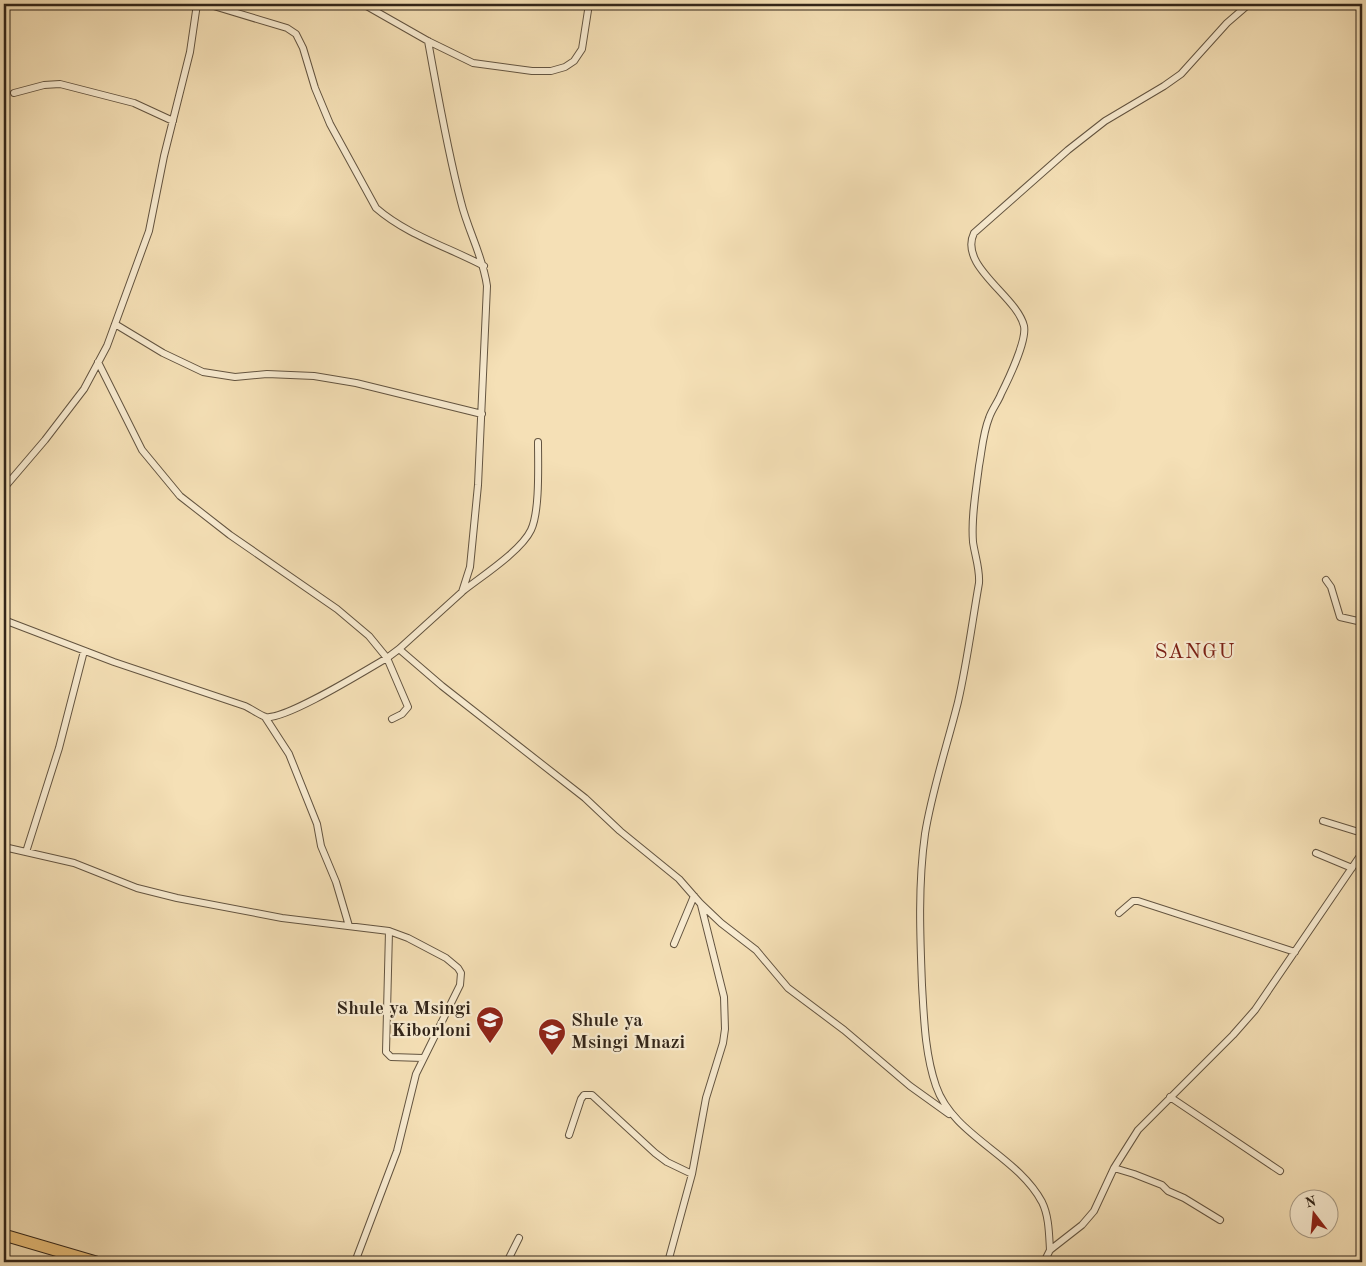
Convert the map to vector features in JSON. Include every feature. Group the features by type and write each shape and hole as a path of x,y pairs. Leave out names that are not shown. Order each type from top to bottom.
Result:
{"highway":[{"path":"4,1235 72,1260 96,1262"}],"street":[{"path":"4,488 84,389 115,324 148,231 164,156 190,52 197,4"},
{"path":"207,4 287,28 296,34 303,48 315,88 330,124 376,208 386,217 428,240 484,266"},
{"path":"363,4 428,41 473,63 532,71 551,71 565,67 574,61 582,49 589,4"},
{"path":"954,1118 942,1100 929,1064 920,932 920,890 925,834 968,656 978,589 979,576 973,541 974,512 984,435 990,416 1002,394 1020,350 1024,334 1024,327 1016,311 979,265 972,253 971,240 974,233 1068,150 1105,121 1181,74 1227,23 1249,4"},
{"path":"428,41 447,144 460,196 484,266 487,286 478,485 470,567 462,592"},
{"path":"14,94 44,85 60,84 134,102 173,121"},
{"path":"115,324 163,353 203,372 235,377 267,374 314,376 356,383 482,414"},
{"path":"98,362 142,450 180,496 230,535 337,609 369,636 387,658 408,707 402,714 392,719"},
{"path":"265,717 282,714 306,703 387,658 462,592 522,544 531,530 534,520 538,442"},
{"path":"1326,580 1331,587 1340,617 1362,622"},
{"path":"4,620 84,651 245,706 265,717 289,754 317,824 321,846 336,882 349,926"},
{"path":"399,649 442,686 585,798 679,879 721,923 756,950 788,988 844,1030 910,1086 954,1118 1020,1175 1042,1202 1048,1224 1050,1250"},
{"path":"26,852 59,748 84,651"},
{"path":"1323,821 1362,833"},
{"path":"4,847 74,863 137,888 177,898 282,918 389,931 408,938 446,958 458,968 462,979 458,991 416,1074 398,1151 355,1262"},
{"path":"1316,853 1352,868"},
{"path":"1044,1262 1050,1250 1069,1237 1094,1211 1114,1168 1138,1130 1233,1035 1260,1003 1362,853"},
{"path":"674,944 694,896"},
{"path":"1118,913 1133,901 1138,901 1295,952"},
{"path":"668,1262 692,1174 706,1098 723,1043 725,1029 724,997 700,903"},
{"path":"389,931 386,1052 391,1057 423,1058"},
{"path":"568,1135 581,1099 584,1095 592,1095 655,1153 667,1162 692,1174"},
{"path":"1170,1097 1280,1171"},
{"path":"1114,1168 1162,1185 1168,1191 1184,1198 1220,1220"},
{"path":"507,1262 518,1238"},
{"path":"4,1259 19,1262"}],"place":[{"name":"Shule ya Msingi Kiborloni","path":"490,1044"},
{"name":"Shule ya Msingi Mnazi","path":"552,1056"}],"district":[{"name":"SANGU","path":"1195,652"}]}
